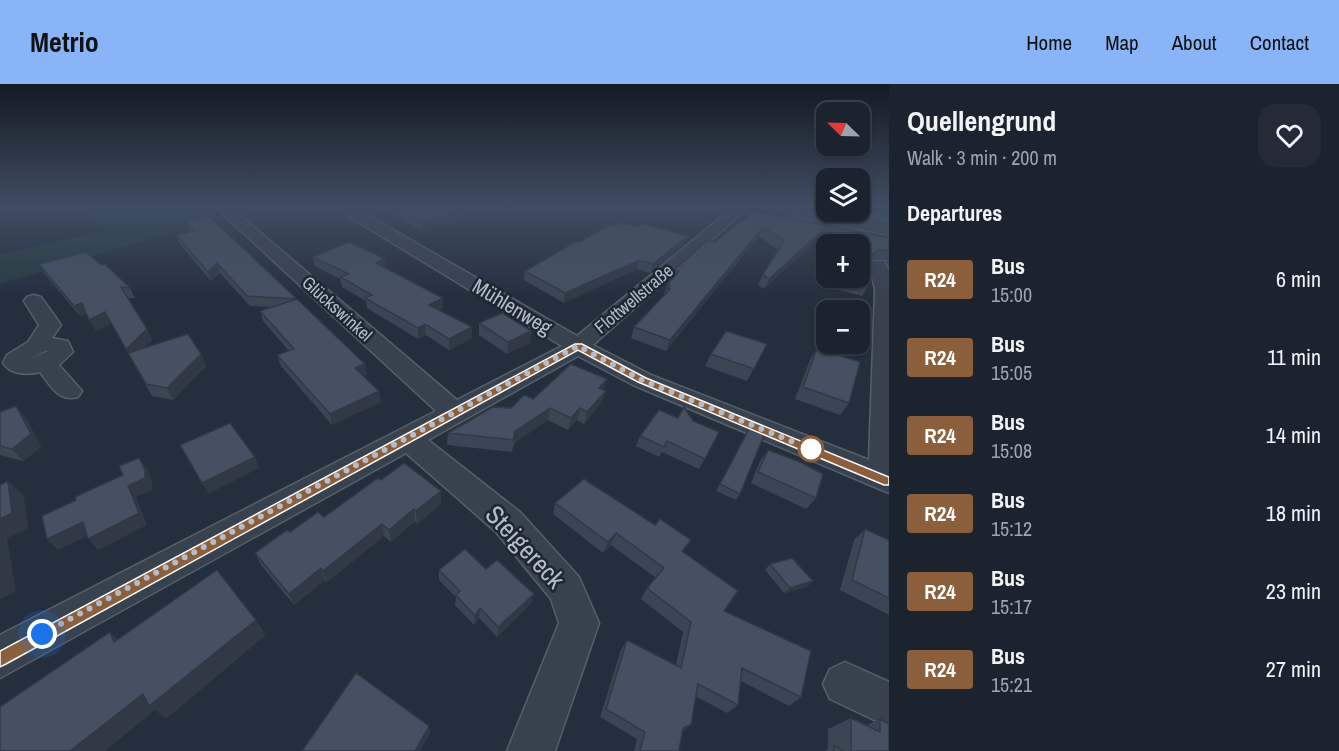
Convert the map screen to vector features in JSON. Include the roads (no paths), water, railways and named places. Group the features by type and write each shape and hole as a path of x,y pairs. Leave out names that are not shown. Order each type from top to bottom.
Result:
{"street":[{"name":"Glückswinkel","path":"255,236 454,412"},
{"name":"Mühlenweg","path":"393,236 578,346 642,380 887,480"},
{"name":"Flottwellstraße","path":"0,657 578,346 708,236"},
{"path":"865,236 889,241"},
{"path":"878,265 885,289 887,480"},
{"path":"7,366 22,367 40,354 50,325 34,301"},
{"path":"40,354 69,391"},
{"name":"Steigereck","path":"408,439 508,522 566,589 579,623 531,751"},
{"path":"845,684 889,705"}]}
